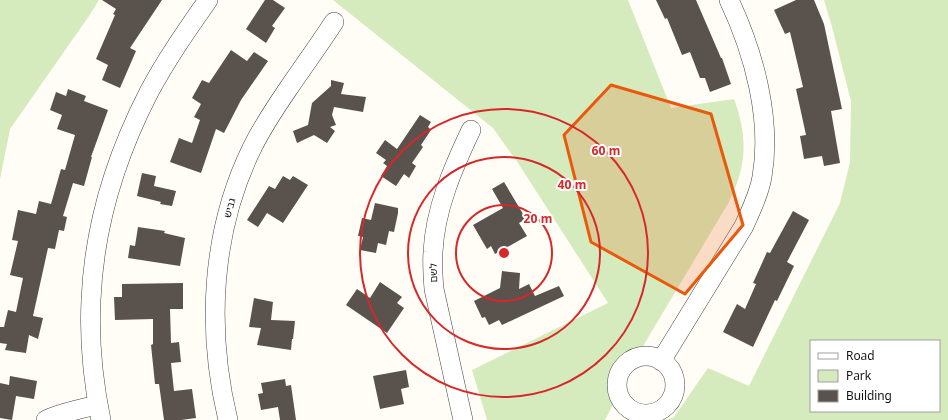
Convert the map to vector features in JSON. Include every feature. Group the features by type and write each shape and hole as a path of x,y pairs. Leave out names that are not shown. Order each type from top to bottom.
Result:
{"street":[{"path":"46,420 70,411 99,413 91,349 91,300 95,253 104,210 119,162 132,129 150,92 170,57 208,0"},
{"path":"661,361 744,226 755,203 762,178 765,151 764,123 760,95 754,66 745,38 729,0"},
{"name":"גביש","path":"228,420 219,375 215,311 220,251 227,216 242,170 253,145 266,122 334,22"},
{"name":"לשם","path":"463,420 434,289 432,270 435,234 443,199 471,130"},
{"path":"648,356 661,361 666,364 674,380 674,390 671,399 666,406 658,411 648,414 639,413 630,415 630,409 623,403 617,385 623,367 630,361 639,357 648,356"}],"highlighted area":[{"path":"611,85 711,114 743,225 685,294 591,242 564,135"}],"green space":[{"path":"0,0 99,0 10,129 0,179"},
{"path":"333,0 628,0 671,108 734,99 742,126 744,151 735,189 729,202 646,341 605,420 487,420 472,370 608,303 520,166 493,128"},
{"path":"824,0 948,0 948,420 667,420 674,417 708,368 749,386 840,203 850,162 851,101"}],"building":[{"path":"102,0 162,0 130,48 136,51 120,88 102,80 108,65 96,59 115,15 113,14 116,9"},
{"path":"265,0 273,0 285,8 272,26 275,28 266,43 246,29"},
{"path":"656,0 696,0 722,58 731,84 710,92 705,78 700,78 690,52 682,55 667,18 665,19"},
{"path":"796,0 814,0 824,24 842,109 831,111 840,163 824,166 822,156 804,159 800,136 806,135 796,89 803,87 790,32 785,34 774,10"},
{"path":"231,50 247,61 254,52 268,61 241,100 224,133 216,129 201,173 170,162 179,138 192,143 200,120 194,117 201,104 192,98 202,80 209,83"},
{"path":"331,80 344,83 341,94 366,97 363,112 334,107 332,115 336,125 330,127 335,131 327,143 314,135 297,143 293,131 308,125 312,103 331,86"},
{"path":"68,89 86,96 84,101 108,110 91,157 84,186 73,183 63,216 67,217 64,231 59,230 55,249 48,248 33,316 43,318 38,339 29,335 26,353 5,350 7,344 0,343 0,327 4,327 8,310 16,312 23,278 10,275 18,241 12,240 18,210 36,214 39,201 51,204 61,169 65,170 75,135 57,129 62,115 50,110 56,92 66,96"},
{"path":"420,115 431,122 428,127 431,130 421,145 423,147 412,163 416,166 409,178 404,174 396,186 381,176 387,166 383,163 386,160 376,153 385,140 397,149"},
{"path":"142,173 156,176 154,186 176,191 172,206 160,204 161,202 137,196"},
{"path":"283,176 290,180 293,176 308,185 283,223 267,213 258,227 247,220 269,186 275,189"},
{"path":"504,182 526,219 519,223 527,236 495,254 491,246 487,249 473,225 503,208 492,189"},
{"path":"375,203 398,208 394,232 389,231 386,245 378,243 376,253 360,250 363,237 358,236 362,218 371,220"},
{"path":"793,211 809,220 787,262 794,266 777,301 775,300 753,347 723,332 737,304 745,309 756,284 753,283 767,252 770,253"},
{"path":"138,227 165,231 164,233 185,238 180,266 128,258 130,245 135,246"},
{"path":"502,271 520,273 519,289 529,284 535,296 559,286 564,296 502,325 499,320 489,325 485,317 482,318 474,301 500,288"},
{"path":"380,282 402,297 397,303 404,308 387,333 346,305 357,289 370,298"},
{"path":"183,283 183,309 170,309 171,343 179,342 181,362 171,363 174,391 192,389 196,418 164,420 159,384 155,384 151,345 153,344 153,319 115,320 114,297 122,297 122,284"},
{"path":"254,298 273,302 271,320 295,321 291,350 257,345 261,328 249,327"},
{"path":"406,370 409,387 401,389 404,404 380,409 373,376"},
{"path":"10,376 37,381 34,399 16,396 12,420 0,418 0,383 9,385"},
{"path":"285,379 286,386 291,385 296,420 280,420 278,407 261,410 258,394 263,393 261,383"}]}
